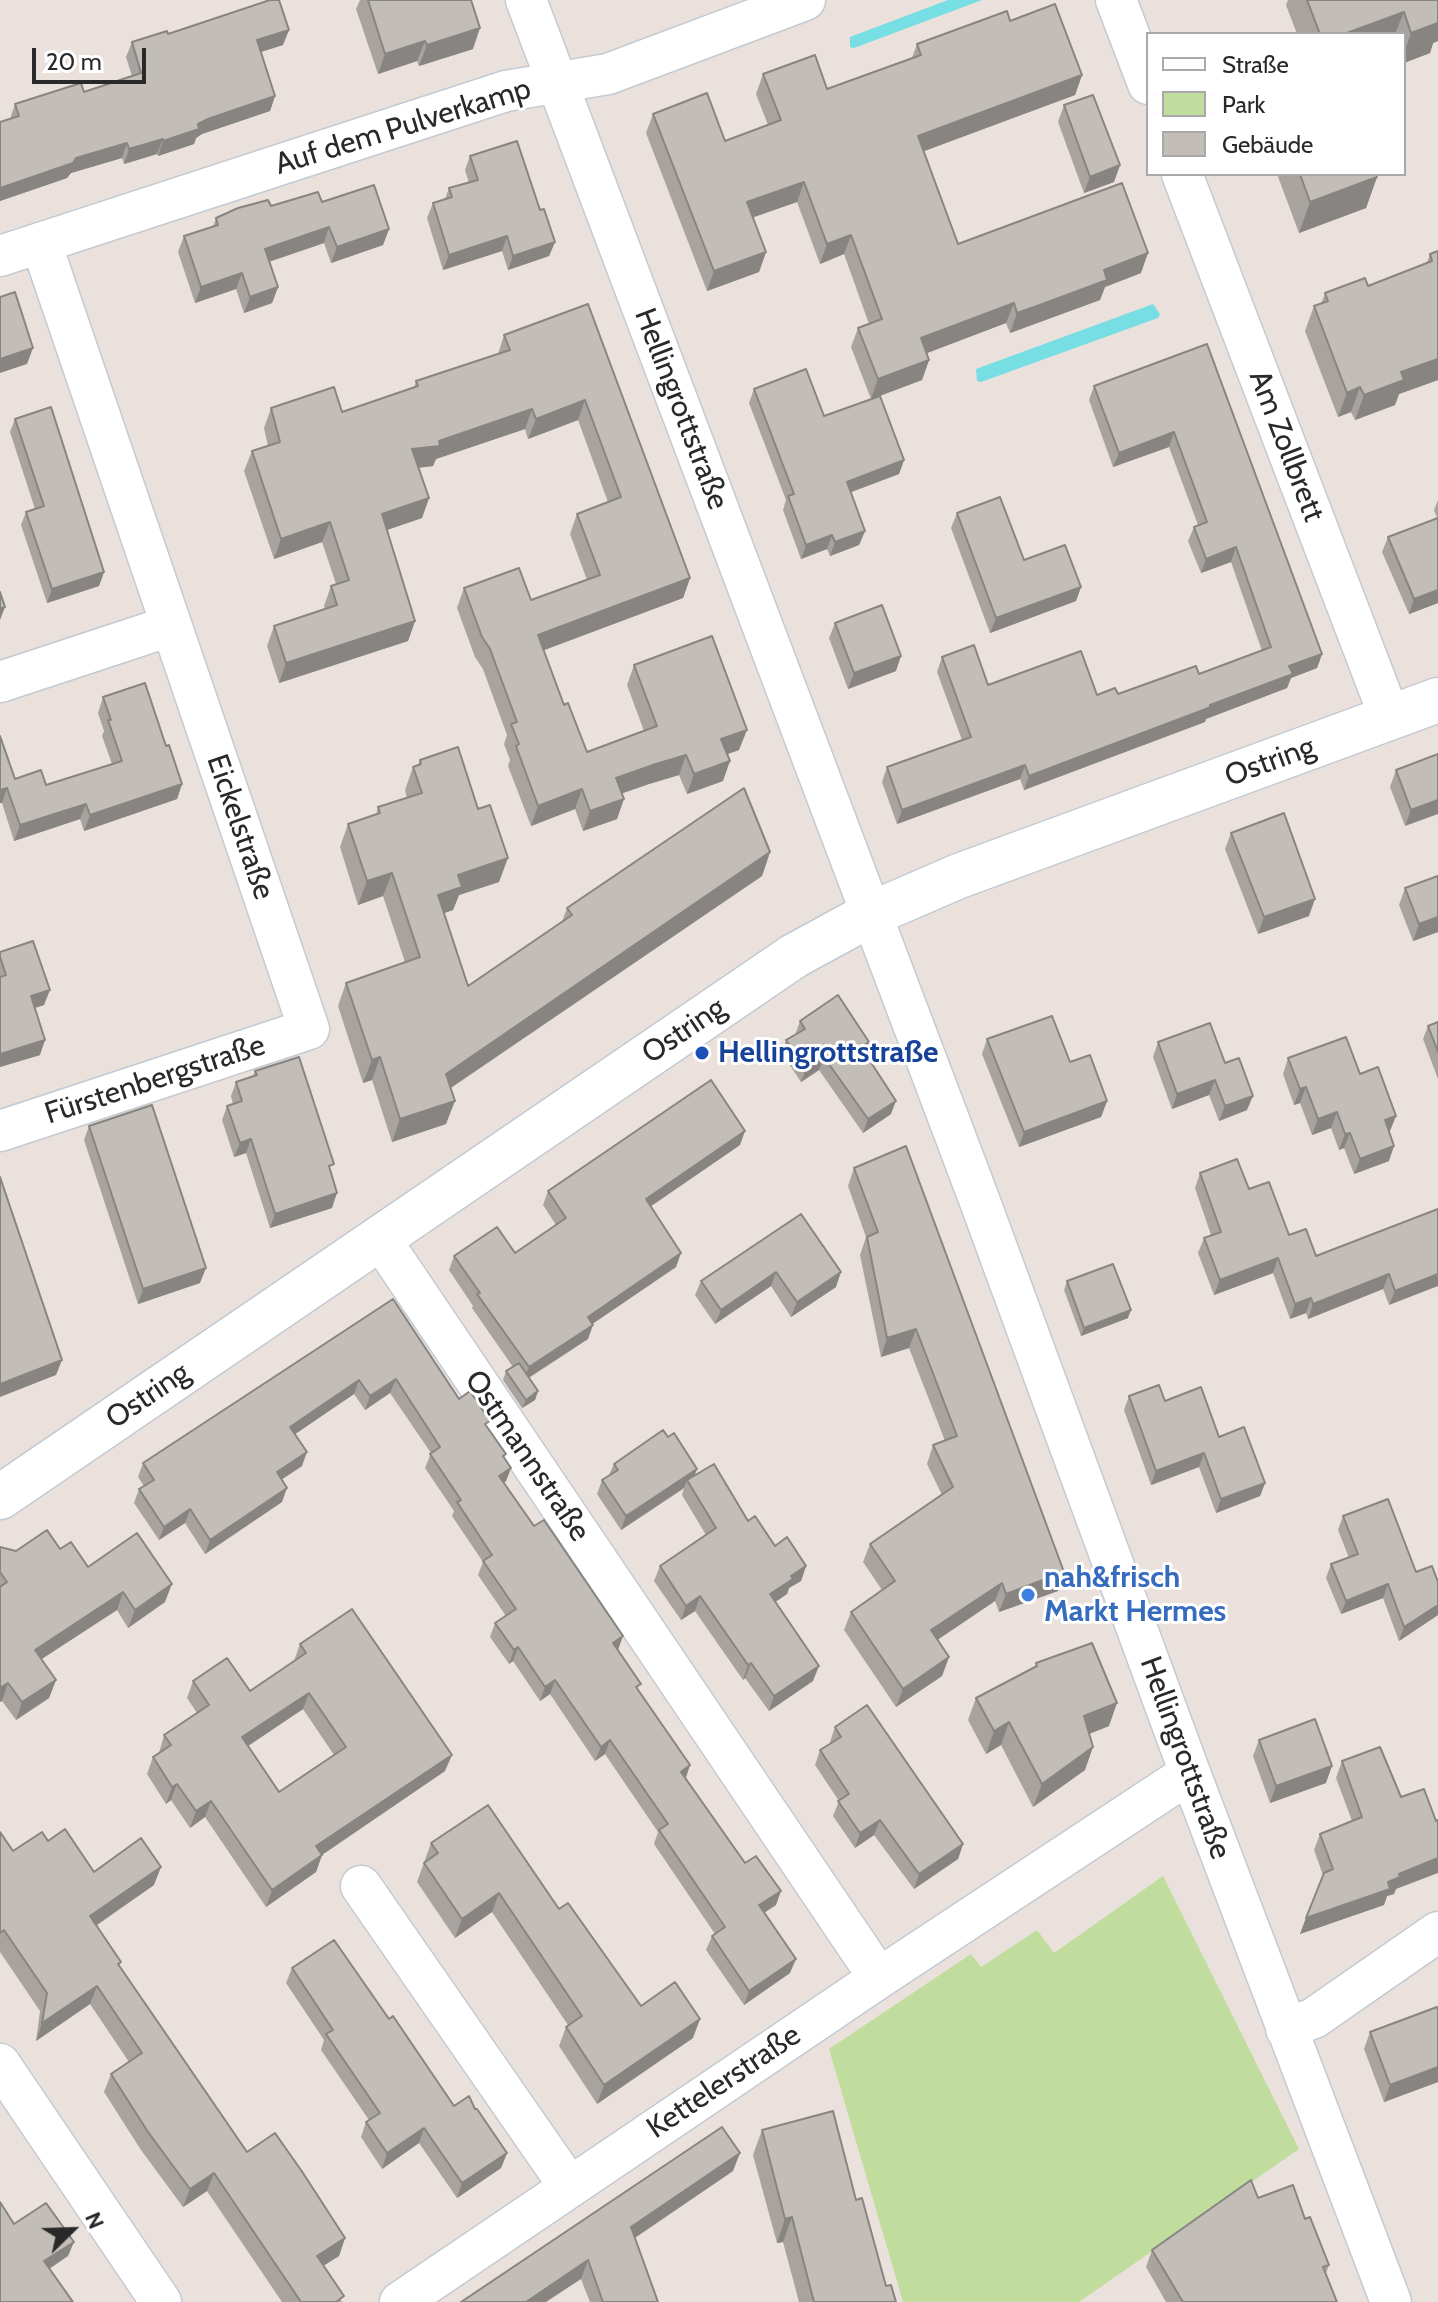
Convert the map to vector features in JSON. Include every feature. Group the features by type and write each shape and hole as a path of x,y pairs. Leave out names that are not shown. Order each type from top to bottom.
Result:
{"street":[{"name":"Hellingrottstraße","path":"526,0 985,1213 1190,1773 1391,2302"},
{"name":"Auf dem Pulverkamp","path":"0,256 506,91 608,74 805,0"},
{"path":"1116,0 1146,79"},
{"name":"Am Zollbrett","path":"1183,176 1390,718"},
{"name":"Eickelstraße","path":"41,243 309,1029"},
{"path":"0,682 170,626"},
{"name":"Ostring","path":"0,1497 794,956 871,914 959,876 1438,700"},
{"name":"Fürstenbergstraße","path":"0,1131 309,1029"},
{"name":"Ostmannstraße","path":"379,1237 879,1978"},
{"name":"Kettelerstraße","path":"400,2302 879,1978 1190,1773"},
{"path":"361,1886 569,2186"},
{"path":"1286,2029 1314,2018 1438,1932"},
{"path":"0,2064 161,2302"}],"green space":[{"path":"1163,1876 1299,2149 1079,2302 903,2302 829,2049 971,1954 981,1967 1037,1930 1054,1953"}],"water":[{"path":"948,0 982,0 850,47 850,37"},
{"path":"1153,304 1160,314 1158,318 977,381 976,369"}],"building":[{"path":"270,0 279,0 289,30 257,40 275,96 208,119 198,124 199,129 163,141 129,149 127,143 76,158 73,163 0,188 0,122 19,116 15,104 81,83 84,92 141,73 132,42 167,31 168,34"},
{"path":"368,0 471,0 480,28 427,45 425,41 385,54"},
{"path":"1307,0 1438,0 1438,23 1411,33 1404,12 1349,32 1319,32"},
{"path":"1055,4 1082,75 918,136 958,244 1122,183 1148,253 1104,270 1107,280 1017,313 1014,303 921,338 929,360 878,379 858,328 882,319 851,235 827,244 804,182 747,202 766,252 714,271 653,114 707,93 725,141 781,120 763,74 815,55 827,89 921,55 917,44 1007,11 1010,21"},
{"path":"1093,95 1120,165 1090,177 1064,105"},
{"path":"517,141 540,210 544,209 555,242 513,256 507,236 449,255 433,203 452,197 449,188 478,180 470,156"},
{"path":"1301,176 1377,176 1377,177 1310,202"},
{"path":"374,185 389,229 337,247 329,227 265,249 278,287 250,297 242,273 201,287 184,236 218,225 216,218 238,208 268,200 271,206 318,192 322,202"},
{"path":"1438,251 1438,359 1401,372 1404,380 1364,395 1360,387 1347,393 1314,306 1328,301 1325,293 1365,278 1368,286 1432,261 1430,254"},
{"path":"15,292 33,348 0,359 0,297"},
{"path":"588,304 690,578 538,635 564,705 568,703 587,752 657,726 634,665 712,636 747,730 721,739 730,761 694,774 686,755 616,778 624,799 590,811 582,789 538,806 516,746 519,744 511,724 517,722 464,588 519,568 531,600 600,575 577,514 621,497 585,400 536,419 532,409 439,441 440,446 412,449 429,498 382,514 415,621 286,663 274,626 337,605 331,586 349,580 330,522 281,539 252,451 280,442 271,408 334,387 342,412 418,386 416,381 510,350 504,335"},
{"path":"1207,344 1322,654 1289,666 1293,674 1029,776 1025,765 902,810 887,767 971,737 942,657 974,645 988,685 1081,651 1097,695 1115,688 1118,694 1196,666 1199,674 1271,647 1236,547 1206,559 1194,527 1207,522 1174,432 1119,453 1094,386"},
{"path":"806,369 824,416 880,396 904,460 847,482 865,531 835,542 832,535 806,545 788,496 794,494 754,389"},
{"path":"51,407 104,572 52,589 26,512 44,506 15,419"},
{"path":"1000,497 1024,560 1065,545 1081,587 996,618 957,513"},
{"path":"1438,518 1438,590 1414,599 1388,537"},
{"path":"0,592 5,607 0,609"},
{"path":"882,605 901,656 854,673 835,623"},
{"path":"145,683 182,784 90,815 86,804 20,825 7,788 0,790 0,736 15,779 41,770 46,785 122,761 103,697"},
{"path":"458,747 478,809 490,805 508,858 458,875 462,887 438,895 468,986 572,915 567,908 744,788 770,852 446,1074 455,1101 400,1119 380,1057 372,1060 346,983 420,957 392,873 367,881 348,824 380,813 378,807 422,793 413,767 421,764 420,760"},
{"path":"1438,754 1438,800 1411,810 1396,770"},
{"path":"1284,813 1315,899 1264,917 1231,833"},
{"path":"1438,876 1438,917 1419,924 1405,888"},
{"path":"33,941 50,990 31,996 45,1040 0,1054 0,977 6,975 0,952"},
{"path":"838,995 869,1042 861,1047 896,1101 868,1119 824,1057 806,1069 786,1040 805,1029 800,1021"},
{"path":"1052,1016 1070,1062 1090,1055 1107,1101 1024,1132 987,1039"},
{"path":"1438,1022 1438,1052 1428,1026"},
{"path":"1210,1023 1225,1063 1239,1058 1253,1096 1225,1106 1215,1080 1177,1094 1158,1042"},
{"path":"1346,1037 1360,1074 1378,1067 1396,1116 1385,1120 1394,1146 1360,1159 1350,1133 1345,1134 1337,1112 1318,1119 1306,1087 1300,1089 1288,1058"},
{"path":"299,1057 334,1164 329,1166 337,1193 275,1214 251,1139 240,1143 227,1106 242,1101 236,1082 257,1075 255,1071"},
{"path":"711,1080 745,1131 646,1199 681,1253 588,1317 593,1325 529,1367 454,1256 497,1227 515,1253 566,1218 548,1191"},
{"path":"152,1105 206,1268 143,1289 89,1126"},
{"path":"906,1146 1064,1572 1006,1594 1002,1583 931,1630 949,1657 903,1689 851,1612 895,1581 870,1544 953,1487 933,1445 957,1436 916,1329 887,1338 867,1237 878,1232 854,1168"},
{"path":"1237,1159 1249,1189 1269,1182 1289,1235 1306,1229 1316,1256 1438,1209 1438,1274 1395,1291 1389,1274 1313,1304 1311,1298 1295,1304 1278,1258 1220,1280 1204,1238 1221,1232 1200,1173"},
{"path":"0,1177 62,1360 0,1384"},
{"path":"801,1214 841,1272 797,1302 776,1272 721,1310 701,1281"},
{"path":"1113,1264 1131,1310 1084,1328 1067,1281"},
{"path":"393,1299 459,1399 470,1391 490,1421 485,1424 506,1454 503,1456 511,1468 499,1476 534,1526 544,1520 623,1636 613,1643 641,1684 636,1687 690,1765 681,1772 745,1863 756,1856 781,1891 759,1905 796,1959 749,1991 712,1936 725,1927 659,1830 668,1824 610,1740 601,1747 555,1680 545,1687 518,1647 514,1650 495,1623 516,1609 483,1561 492,1555 430,1454 440,1447 396,1379 370,1396 359,1380 290,1427 307,1452 277,1472 287,1488 210,1540 190,1509 164,1527 139,1489 154,1480 143,1463"},
{"path":"519,1363 538,1391 526,1400 506,1371"},
{"path":"1159,1385 1165,1401 1201,1387 1219,1437 1244,1427 1265,1483 1221,1499 1204,1453 1156,1471 1129,1396"},
{"path":"663,1430 668,1437 674,1433 697,1469 626,1516 602,1480 618,1470 614,1464"},
{"path":"714,1464 748,1521 755,1516 775,1546 787,1537 806,1566 770,1594 819,1666 774,1696 751,1663 748,1665 700,1596 686,1606 660,1566 716,1528 687,1480"},
{"path":"1388,1499 1416,1572 1432,1566 1438,1582 1438,1605 1404,1627 1388,1584 1346,1601 1331,1564 1358,1554 1343,1516"},
{"path":"47,1530 60,1549 71,1542 88,1567 137,1533 172,1584 135,1610 123,1592 35,1650 56,1680 22,1702 8,1683 0,1688 0,1587 7,1582 0,1572 0,1547 16,1551"},
{"path":"352,1609 452,1755 316,1846 322,1855 272,1890 211,1801 196,1811 177,1784 172,1787 153,1757 171,1745 164,1735 209,1705 193,1681 227,1658 250,1691 306,1653 300,1644","holes":["309,1693 346,1747 279,1792 242,1737"]},
{"path":"1092,1643 1117,1703 1084,1716 1093,1747 1042,1784 1009,1722 994,1731 976,1698 1037,1666 1036,1663"},
{"path":"867,1705 963,1844 919,1874 880,1820 860,1833 838,1801 849,1794 820,1750 841,1737 835,1727"},
{"path":"1315,1719 1332,1766 1276,1786 1259,1740"},
{"path":"1380,1747 1401,1797 1424,1789 1438,1820 1438,1858 1399,1874 1400,1877 1388,1882 1390,1889 1306,1918 1324,1873 1333,1869 1320,1834 1362,1817 1342,1761"},
{"path":"488,1805 559,1909 568,1903 641,2006 675,1982 700,2019 604,2085 566,2027 582,2016 499,1893 462,1919 424,1863 438,1853 431,1843"},
{"path":"65,1829 94,1872 141,1838 161,1867 90,1916 121,1962 118,1964 247,2152 275,2133 345,2238 317,2256 344,2296 336,2302 301,2302 214,2173 190,2189 111,2074 142,2053 97,1986 42,2023 47,1993 4,1930 0,1933 0,1832 13,1851 42,1832 48,1841"},
{"path":"334,1940 389,2019 393,2016 454,2106 469,2096 507,2153 462,2183 424,2128 387,2153 366,2122 380,2113 326,2034 333,2030 292,1968"},
{"path":"1437,2007 1438,2067 1390,2085 1370,2032"},
{"path":"833,2111 856,2200 862,2198 886,2286 891,2285 896,2302 814,2302 792,2217 785,2219 762,2130"},
{"path":"722,2127 740,2153 631,2227 658,2302 603,2302 588,2260 526,2302 461,2302"},
{"path":"1251,2180 1258,2198 1293,2185 1305,2219 1310,2217 1329,2265 1323,2267 1337,2302 1183,2302 1152,2250"},
{"path":"0,2202 14,2224 46,2203 74,2242 44,2261 73,2302 0,2302"}],"place":[{"name":"Hellingrottstraße","path":"702,1053"},
{"name":"nah&frisch Markt Hermes","path":"1028,1595"}]}
